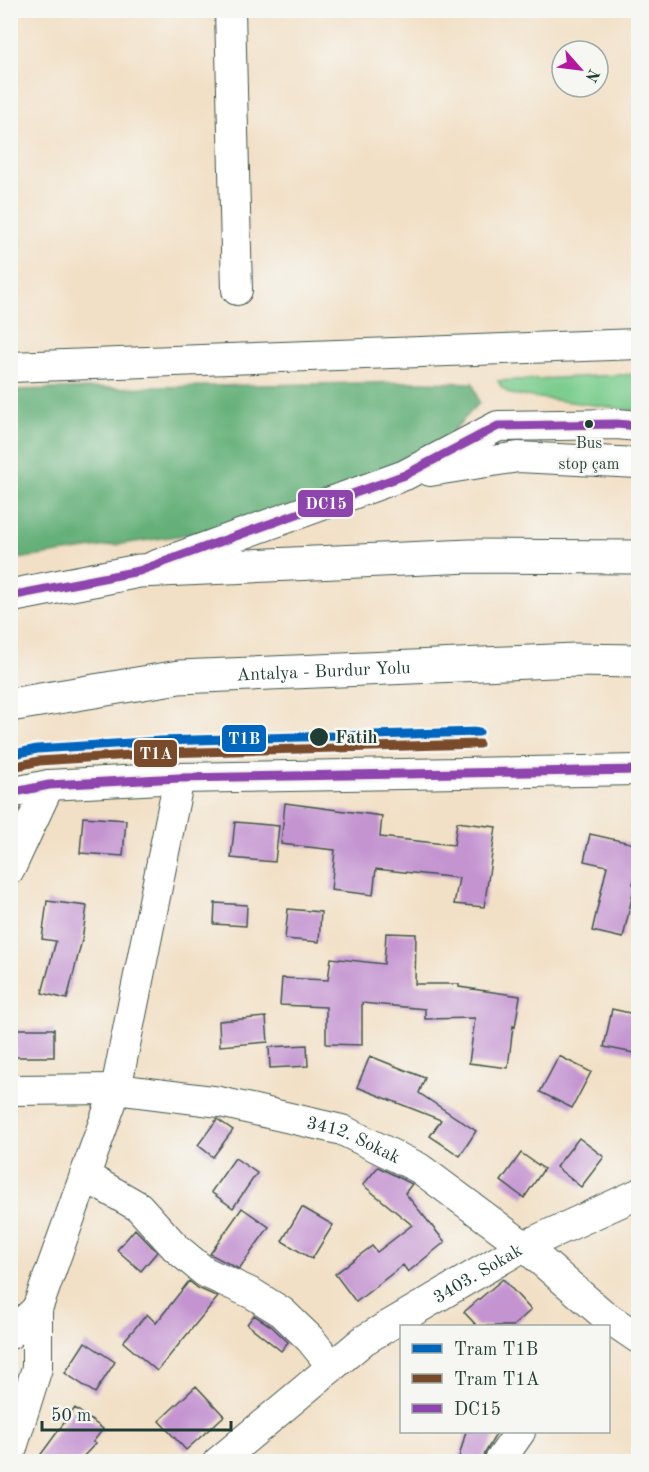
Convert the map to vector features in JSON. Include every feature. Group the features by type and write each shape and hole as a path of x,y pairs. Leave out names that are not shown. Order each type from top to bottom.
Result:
{"highway":[{"path":"10,596 140,571 470,556 639,556"},
{"name":"Antalya - Burdur Yolu","path":"10,705 179,677 575,660 639,661"}],"street":[{"path":"230,10 237,290"},
{"path":"10,367 639,344"},
{"path":"140,571 405,475 498,426 617,424 639,426"},
{"path":"405,475 518,457 639,463"},
{"path":"10,794 49,785 178,778 639,770"},
{"path":"10,1454 38,1368 37,1309 116,1089 178,778"},
{"path":"10,869 49,785"},
{"name":"3412. Sokak","path":"10,1090 116,1089 220,1102 342,1130 418,1168 524,1246 600,1321"},
{"path":"85,1176 139,1207 176,1248 205,1272 253,1294 282,1312 310,1339 332,1366"},
{"name":"3403. Sokak","path":"218,1461 364,1340 524,1246 639,1194"},
{"path":"10,1334 37,1309"},
{"name":"3412. Sokak","path":"610,1325 639,1338"},
{"path":"499,1461 519,1433"}],"green space":[{"path":"638,374 638,411 510,394 502,388 498,381"},
{"path":"416,382 473,383 479,403 435,450 253,525 11,560 10,390"}],"building":[{"path":"285,803 382,816 380,837 454,845 457,822 496,827 484,907 454,904 459,878 376,869 373,895 331,890 335,850 281,844"},
{"path":"83,817 126,820 123,856 80,853"},
{"path":"235,822 279,826 275,862 231,858"},
{"path":"590,834 639,845 639,858 633,884 635,884 623,938 592,931 607,866 584,861"},
{"path":"47,901 87,906 82,940 67,999 42,993 56,941 42,939"},
{"path":"215,903 247,905 246,926 214,924"},
{"path":"288,909 321,912 319,942 285,939"},
{"path":"386,933 416,934 415,984 459,984 459,987 520,996 515,1027 513,1026 508,1068 469,1063 475,1018 425,1019 425,1009 362,1003 362,1045 326,1044 326,1007 280,1005 282,978 328,980 331,958 384,964"},
{"path":"612,1009 639,1015 639,1054 604,1047"},
{"path":"266,1017 268,1042 220,1046 219,1021"},
{"path":"15,1029 54,1029 54,1057 15,1057"},
{"path":"307,1045 308,1066 270,1068 269,1047"},
{"path":"370,1056 425,1078 419,1093 476,1131 460,1156 430,1136 441,1120 357,1087"},
{"path":"559,1056 591,1072 572,1108 540,1092"},
{"path":"217,1119 233,1130 213,1157 198,1145"},
{"path":"579,1138 604,1157 581,1187 556,1167"},
{"path":"521,1153 544,1169 524,1198 501,1181"},
{"path":"235,1158 257,1173 233,1208 211,1192"},
{"path":"378,1167 412,1184 405,1193 445,1242 408,1272 403,1265 356,1302 335,1274 372,1246 377,1252 412,1225 363,1185"},
{"path":"302,1207 333,1225 312,1259 282,1241"},
{"path":"242,1208 269,1227 239,1269 210,1254"},
{"path":"135,1229 157,1252 141,1271 117,1250"},
{"path":"503,1279 531,1310 514,1325 476,1325 464,1312"},
{"path":"189,1281 218,1297 157,1371 123,1342 147,1314 156,1323"},
{"path":"254,1315 271,1326 288,1342 281,1351 247,1324"},
{"path":"85,1342 115,1362 95,1393 65,1373"},
{"path":"196,1386 224,1416 186,1450 159,1421"},
{"path":"75,1408 103,1429 93,1442 96,1443 79,1461 36,1461"},
{"path":"465,1433 497,1433 482,1461 458,1461"}],"tram line":[{"name":"T1B","path":"10,755 37,749 161,741 479,732"},
{"name":"T1A","path":"13,767 39,761 162,753 479,744"}],"transit line":[{"name":"DC15","path":"10,596 139,571 405,475 498,426 617,424 638,426"},
{"name":"DC15","path":"10,793 49,785 179,778 638,770"}],"place":[{"name":"Bus stop çam","path":"589,424"},
{"name":"Fatih","path":"319,737"}]}
